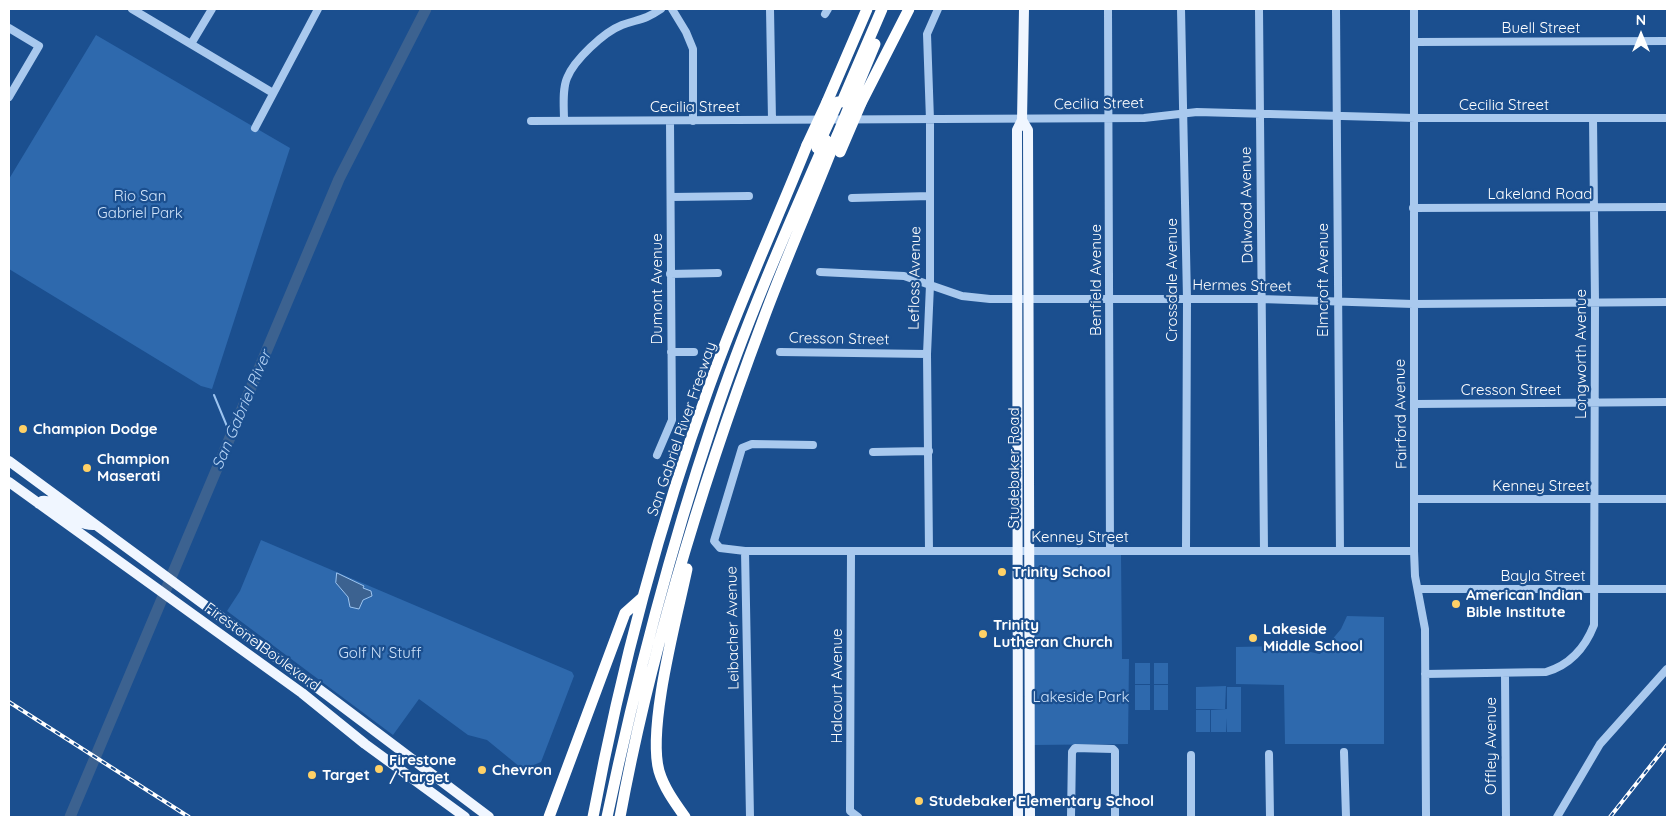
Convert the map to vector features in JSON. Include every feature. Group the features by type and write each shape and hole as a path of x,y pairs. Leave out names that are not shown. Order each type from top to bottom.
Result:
{"highway":[{"name":"San Gabriel River Freeway","path":"620,817 632,750 646,695 701,499 762,322 797,238 832,136 843,102 867,9"},
{"path":"797,238 840,152 843,102 877,9"},
{"path":"843,102 882,9"},
{"name":"San Gabriel River Freeway","path":"593,817 608,741 643,597 709,386 812,146 843,102 890,9"},
{"path":"843,102 909,9"},
{"path":"607,817 651,624 712,423 762,290 832,136"},
{"path":"603,817 632,681 683,498 738,338 812,146"},
{"path":"685,817 664,785 656,751 666,669 701,499"},
{"path":"549,817 625,612 643,597"}],"main road":[{"name":"Studebaker Road","path":"1018,817 1017,130 1022,120 1024,9"},
{"name":"Studebaker Road","path":"1022,120 1028,130 1030,817"},
{"name":"Firestone Boulevard","path":"9,461 489,817"},
{"name":"Firestone Boulevard","path":"9,482 302,693 365,744 465,817"},
{"name":"Firestone Boulevard","path":"39,504 42,501 50,502 83,524 96,525"},
{"path":"302,693 314,696 347,720 358,718"}],"street":[{"path":"132,9 273,93"},
{"path":"191,44 212,9"},
{"path":"255,128 318,9"},
{"path":"564,120 567,78 577,62 606,33 622,25 645,19 661,9"},
{"path":"672,9 686,32 692,49 693,120"},
{"path":"770,9 772,120"},
{"name":"Lefloss Avenue","path":"929,551 927,354 930,285 930,120 927,34 938,9"},
{"name":"Benfield Avenue","path":"1108,9 1110,551"},
{"name":"Crossdale Avenue","path":"1180,9 1186,299 1186,551"},
{"name":"Dalwood Avenue","path":"1259,9 1264,551"},
{"name":"Elmcroft Avenue","path":"1336,9 1340,551"},
{"name":"Fairford Avenue","path":"1414,9 1414,551 1415,576 1419,589 1425,629 1426,817"},
{"path":"9,28 39,46 9,97"},
{"name":"Buell Street","path":"1415,42 1667,42"},
{"name":"Cecilia Street","path":"531,120 1022,120 1144,118 1182,114 1259,113 1415,118 1667,118"},
{"name":"Longworth Avenue","path":"1505,674 1546,672 1564,665 1586,644 1594,625 1596,302 1593,118"},
{"name":"Dumont Avenue","path":"657,455 672,420 670,121"},
{"path":"671,197 749,196"},
{"path":"852,198 930,196"},
{"name":"Lakeland Road","path":"1413,208 1667,207"},
{"name":"Hermes Street","path":"820,272 904,276 962,296 990,300 1261,299 1413,304 1667,302"},
{"path":"670,274 718,273"},
{"path":"671,352 694,352"},
{"name":"Cresson Street","path":"780,352 927,354"},
{"name":"Cresson Street","path":"1415,404 1667,402"},
{"name":"Leibacher Avenue","path":"750,817 745,551 720,548 714,541 742,448 752,444 813,445"},
{"path":"873,452 929,451"},
{"name":"Kenney Street","path":"1415,499 1667,500"},
{"name":"Kenney Street","path":"745,551 1414,551"},
{"name":"Halcourt Avenue","path":"851,551 850,811 858,817"},
{"name":"Bayla Street","path":"1419,589 1667,589"},
{"path":"1557,817 1600,744 1667,669"},
{"path":"1426,674 1505,674"},
{"name":"Offley Avenue","path":"1505,674 1506,817"},
{"path":"1072,817 1072,752 1075,748 1114,749 1115,817"},
{"path":"1344,752 1346,817"},
{"path":"1269,754 1270,817"},
{"path":"1191,755 1191,817"}],"green space":[{"name":"Rio San Gabriel Park","path":"96,35 290,148 212,389 201,386 9,269 9,179"},
{"name":"Golf N' Stuff","path":"261,540 572,672 574,676 541,762 526,768 520,767 487,740 468,735 419,699 393,735 227,611 240,591"},
{"name":"Lakeside Park","path":"1121,554 1122,659 1129,659 1128,744 1034,745 1034,555"},
{"path":"1347,616 1384,617 1384,744 1285,744 1284,685 1236,684 1236,647 1281,646 1320,654 1341,629"},
{"path":"1135,663 1150,663 1150,684 1135,684"},
{"path":"1154,663 1168,663 1168,684 1154,684"},
{"path":"1135,685 1150,685 1150,710 1135,710"},
{"path":"1154,685 1168,685 1168,710 1154,710"},
{"path":"1226,686 1225,709 1196,709 1196,687"},
{"path":"1227,687 1241,687 1241,732 1227,732 1226,718 1226,732 1211,732 1211,710 1227,709"},
{"path":"1196,710 1210,710 1210,732 1196,732"}],"shaded area":[{"path":"337,573 371,591 372,596 363,600 359,609 350,607 348,597 336,583"}],"waterway":[{"name":"San Gabriel River","path":"70,817 339,179 426,9"},
{"path":"214,395 231,436"}],"railway":[{"path":"9,702 189,817"},
{"path":"1610,817 1667,745"}],"place":[{"name":"Champion Dodge","path":"23,429"},
{"name":"Champion Maserati","path":"87,468"},
{"name":"Trinity School","path":"1002,572"},
{"name":"American Indian Bible Institute","path":"1456,604"},
{"name":"Trinity Lutheran Church","path":"983,634"},
{"name":"Lakeside Middle School","path":"1253,638"},
{"name":"Firestone / Target","path":"379,769"},
{"name":"Chevron","path":"482,770"},
{"name":"Target","path":"312,775"},
{"name":"Studebaker Elementary School","path":"919,801"}]}
